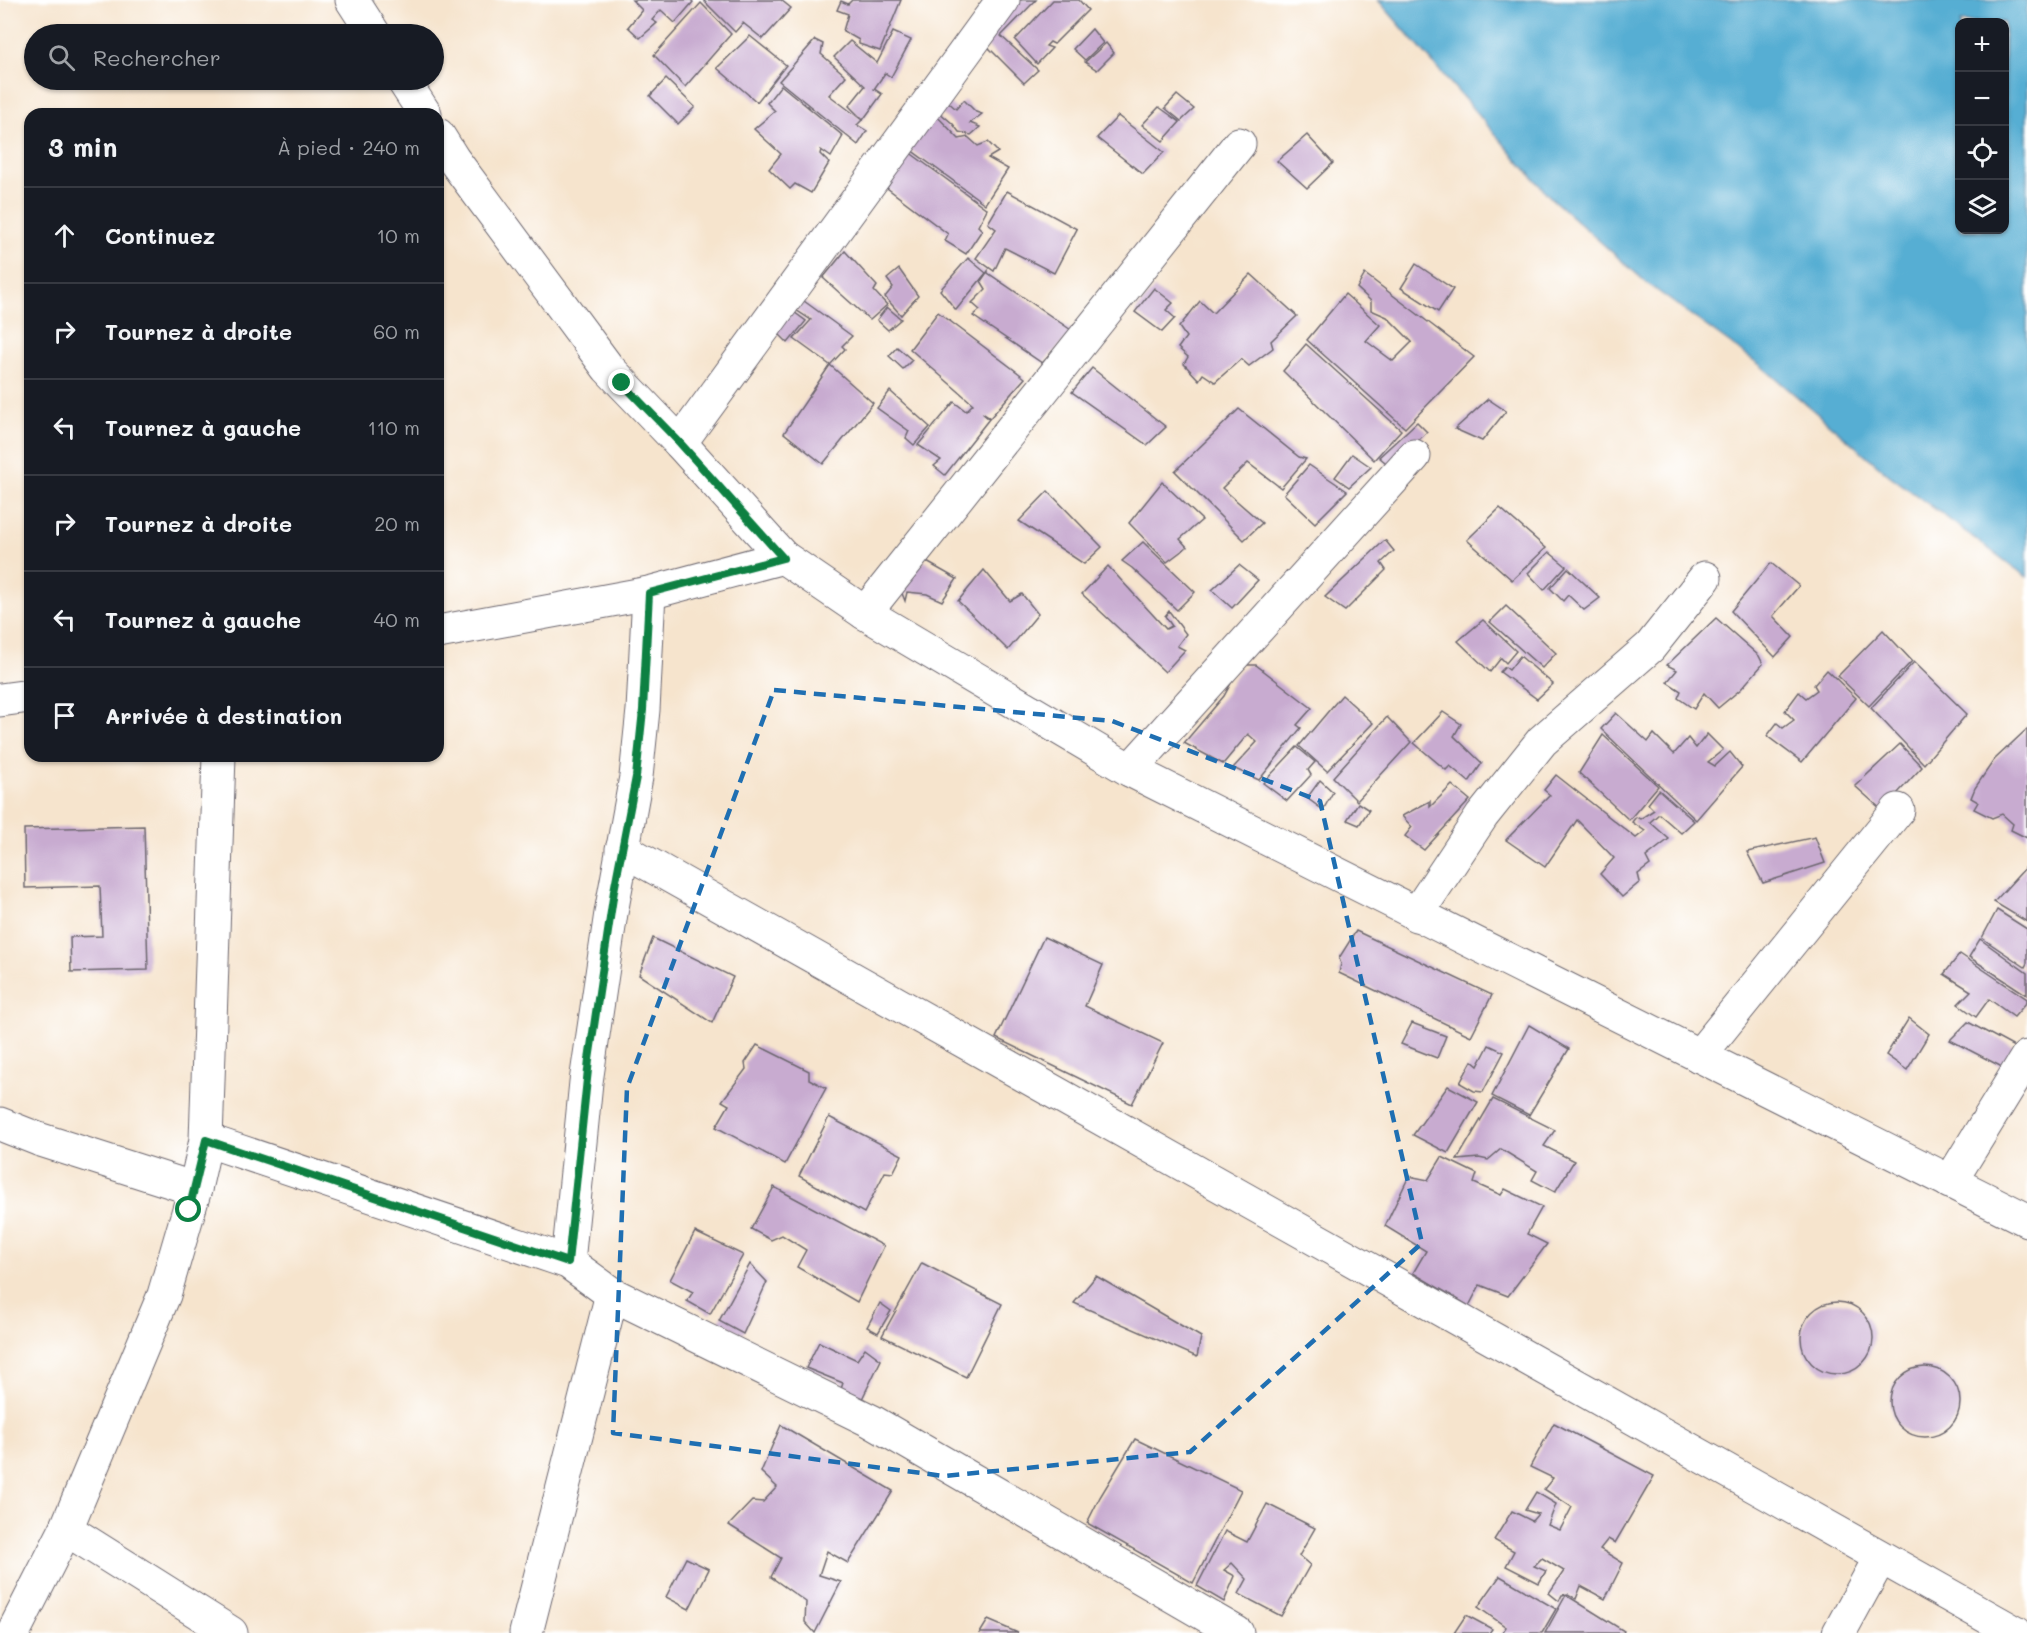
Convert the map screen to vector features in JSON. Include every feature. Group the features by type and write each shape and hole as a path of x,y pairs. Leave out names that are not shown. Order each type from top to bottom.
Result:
{"street":[{"path":"352,0 368,24"},
{"path":"680,443 992,2"},
{"path":"409,90 420,108"},
{"path":"865,613 1239,144"},
{"path":"444,145 608,368 680,443 783,558 865,613 1130,770 2027,1220"},
{"path":"1130,770 1414,456"},
{"path":"444,631 649,593 783,558"},
{"path":"1416,915 1482,816 1542,741 1650,647 1706,578"},
{"path":"568,1262 586,1082 622,849 636,777 643,710 649,593"},
{"path":"12,1633 66,1529 164,1294 195,1189 206,1140 219,762"},
{"path":"1700,1056 1898,810"},
{"path":"622,849 2016,1633"},
{"path":"1950,1182 2027,1058"},
{"path":"0,1124 38,1140 195,1189"},
{"path":"206,1140 568,1262 612,1294 871,1421 1237,1633"},
{"path":"526,1633 551,1527 612,1294"},
{"path":"66,1529 231,1633"},
{"path":"1839,1633 1880,1558"}],"highlighted area":[{"path":"774,690 1112,721 1320,801 1422,1243 1190,1452 944,1476 613,1433 627,1088"}],"water":[{"path":"1378,0 2027,0 2027,577 1889,475 1760,365 1648,284 1551,198"}],"building":[{"path":"632,0 691,0 693,2 675,23 661,10 652,20 657,23 640,38 628,27 642,10"},
{"path":"703,0 781,0 791,8 763,39 743,23 735,32"},
{"path":"852,0 901,0 880,51 859,44 859,40 843,31 848,14 837,10 841,1 848,4"},
{"path":"1015,0 1036,0 1001,36 1038,70 1024,83 980,39"},
{"path":"1053,0 1079,0 1088,10 1054,44 1050,42 1046,46 1052,48 1037,64 1015,40"},
{"path":"701,3 731,34 685,87 654,55"},
{"path":"1092,29 1103,43 1085,60 1073,49"},
{"path":"893,32 911,40 891,77 885,73 874,89 882,94 863,120 849,106 865,86 834,57 850,41 877,63"},
{"path":"750,36 786,65 757,102 717,68"},
{"path":"815,40 823,44 821,54 846,76 829,95 862,120 857,125 867,131 858,145 779,81"},
{"path":"1106,43 1114,53 1097,70 1085,62"},
{"path":"666,79 695,107 678,124 650,96"},
{"path":"781,85 843,136 831,157 821,150 820,154 829,163 811,193 795,184 790,189 769,169 781,154 754,129 775,111 767,103"},
{"path":"1177,95 1194,109 1181,121 1165,108"},
{"path":"945,99 956,109 964,100 976,112 982,114 970,123 980,127 971,135 959,132 938,111"},
{"path":"1159,107 1180,122 1163,141 1142,125"},
{"path":"934,113 959,139 968,137 978,146 988,142 998,152 988,158 1008,169 985,204 907,147"},
{"path":"1118,116 1164,152 1143,174 1097,138"},
{"path":"1307,135 1333,163 1307,188 1277,161"},
{"path":"909,152 987,209 978,226 982,230 966,254 945,241 948,234 887,188"},
{"path":"1007,191 1077,229 1054,273 1005,248 994,271 976,258 996,229 988,223"},
{"path":"845,251 877,286 874,291 887,305 870,320 823,278"},
{"path":"968,258 986,273 956,310 940,290"},
{"path":"1416,264 1453,289 1438,312 1401,288"},
{"path":"899,269 918,296 901,315 885,297 893,287 887,279"},
{"path":"988,271 1074,332 1042,363 973,316 980,310 972,303 986,289 981,281"},
{"path":"1251,274 1297,316 1271,341 1273,348 1249,366 1241,359 1215,382 1203,374 1199,380 1184,364 1188,357 1178,348 1186,337 1179,327 1200,301 1213,313"},
{"path":"1365,274 1474,357 1405,428 1307,340 1345,294 1380,325 1366,341 1393,361 1412,342 1387,317 1371,310 1371,301 1357,288"},
{"path":"1154,288 1173,303 1166,310 1175,318 1162,332 1135,312"},
{"path":"804,301 852,336 842,346 845,349 830,365 794,339 811,320 796,310"},
{"path":"787,307 806,321 788,343 772,327"},
{"path":"887,307 901,319 888,330 877,320"},
{"path":"938,312 1025,378 990,418 982,413 989,419 945,475 934,466 941,460 918,445 954,402 966,411 973,404 910,349"},
{"path":"1306,344 1401,430 1374,460 1283,371"},
{"path":"897,347 912,360 903,369 889,356"},
{"path":"830,365 873,403 823,464 784,433"},
{"path":"1092,368 1166,427 1147,445 1072,392"},
{"path":"890,391 930,427 914,445 906,438 909,431 877,408"},
{"path":"1488,399 1506,411 1482,441 1455,429"},
{"path":"1239,409 1299,457 1306,459 1281,488 1248,463 1222,488 1262,523 1244,540 1175,471"},
{"path":"1417,422 1427,432 1391,467 1379,457"},
{"path":"1352,454 1371,467 1349,487 1335,477"},
{"path":"1309,465 1347,491 1315,523 1284,494"},
{"path":"1162,482 1202,520 1180,539 1187,547 1167,562 1129,523"},
{"path":"1048,491 1102,547 1084,564 1019,521"},
{"path":"1500,508 1546,548 1512,580 1467,540"},
{"path":"1385,540 1394,551 1381,563 1386,570 1345,611 1325,597"},
{"path":"1143,542 1195,592 1177,610 1122,561"},
{"path":"1549,552 1566,566 1544,590 1528,573"},
{"path":"925,561 957,579 942,601 927,594 907,592 905,601 898,583"},
{"path":"1771,563 1799,586 1773,616 1793,637 1775,657 1731,611"},
{"path":"1239,565 1258,580 1232,608 1212,590"},
{"path":"1108,566 1166,629 1172,626 1165,616 1169,611 1186,634 1177,646 1185,650 1165,672 1082,594"},
{"path":"1568,568 1600,598 1584,610 1568,595 1563,601 1550,588"},
{"path":"984,570 1010,601 1022,594 1038,614 1008,650 958,601"},
{"path":"1506,606 1556,653 1542,668 1490,622"},
{"path":"1716,618 1759,656 1763,664 1741,689 1718,708 1704,693 1694,709 1678,698 1681,691 1667,682 1677,670 1667,665"},
{"path":"1483,620 1516,651 1506,663 1501,658 1490,672 1458,641"},
{"path":"1883,630 1912,661 1869,706 1838,676"},
{"path":"1520,656 1553,684 1537,699 1500,672 1505,667 1509,670"},
{"path":"1914,662 1967,714 1924,764 1871,708"},
{"path":"1247,665 1256,665 1312,708 1297,725 1301,728 1259,780 1233,768 1257,742 1248,734 1223,764 1184,743 1224,696 1235,676"},
{"path":"1827,670 1856,698 1802,762 1767,736 1777,723 1783,728 1794,720 1785,711 1799,692 1806,698 1817,690 1814,685"},
{"path":"1342,695 1373,723 1327,771 1299,746"},
{"path":"1443,712 1461,724 1454,736 1482,763 1469,782 1450,766 1446,770 1414,743"},
{"path":"1616,713 1648,742 1654,734 1674,754 1688,738 1696,748 1707,734 1723,750 1708,762 1715,766 1730,752 1742,767 1696,820 1601,729"},
{"path":"1387,717 1411,742 1357,801 1333,777"},
{"path":"2027,729 2027,838 2011,830 2013,824 2002,814 1992,818 1974,809 1978,802 1971,798 1994,760"},
{"path":"1603,735 1658,786 1629,820 1579,773"},
{"path":"1900,744 1922,767 1882,810 1855,786"},
{"path":"1297,747 1315,762 1308,770 1311,775 1287,801 1263,783"},
{"path":"1556,775 1636,838 1645,831 1632,822 1636,817 1640,819 1654,810 1648,804 1659,790 1694,821 1681,833 1659,814 1650,822 1669,839 1646,857 1650,865 1638,874 1640,882 1622,897 1600,874 1614,858 1577,820 1545,867 1506,840 1550,795 1544,790"},
{"path":"1320,780 1333,792 1323,810 1307,798"},
{"path":"1452,785 1470,800 1424,850 1405,836 1412,827 1402,816 1430,801 1430,807"},
{"path":"1358,803 1369,810 1359,825 1347,820"},
{"path":"144,826 148,970 71,972 70,937 102,936 100,886 25,888 24,829"},
{"path":"1815,837 1825,863 1763,883 1747,852"},
{"path":"2027,866 2027,922 1994,902"},
{"path":"1997,910 2027,929 2025,967 1982,938"},
{"path":"1356,931 1492,995 1471,1036 1339,973 1341,964 1339,958"},
{"path":"1044,937 1103,965 1085,1006 1163,1043 1132,1104 996,1038"},
{"path":"653,938 733,977 712,1023 639,975"},
{"path":"1980,939 2027,973 2027,995 1969,957"},
{"path":"1960,954 2027,999 2014,1017 1989,999 1976,1017 1958,1004 1971,991 1944,974"},
{"path":"1909,1018 1929,1034 1907,1070 1886,1055"},
{"path":"1968,1022 2016,1048 2002,1067 1950,1040"},
{"path":"1412,1023 1446,1036 1437,1058 1401,1044"},
{"path":"1529,1025 1569,1049 1529,1115 1492,1096"},
{"path":"757,1045 809,1071 809,1079 826,1088 785,1164 716,1127 729,1105 722,1101 746,1069 745,1063"},
{"path":"1489,1045 1504,1052 1483,1092 1474,1091 1460,1083 1472,1061 1478,1066"},
{"path":"1448,1086 1478,1102 1448,1153 1413,1135"},
{"path":"1493,1099 1555,1130 1544,1146 1574,1161 1555,1192 1532,1180 1537,1171 1501,1149 1488,1160 1479,1158 1457,1160"},
{"path":"829,1117 902,1155 893,1173 885,1172 864,1213 799,1176"},
{"path":"1442,1157 1477,1174 1474,1183 1501,1195 1505,1189 1542,1207 1527,1234 1547,1244 1508,1296 1480,1285 1469,1306 1413,1273 1426,1251 1385,1226 1409,1176 1428,1180"},
{"path":"774,1187 884,1246 857,1302 797,1267 806,1250 782,1235 771,1240 751,1229"},
{"path":"695,1232 743,1255 710,1314 687,1301 693,1292 670,1280"},
{"path":"922,1263 1002,1304 966,1377 882,1336"},
{"path":"750,1264 767,1282 743,1334 719,1321"},
{"path":"1096,1276 1201,1337 1197,1357 1074,1303"},
{"path":"1837,1302 1851,1305 1863,1312 1870,1324 1873,1338 1870,1352 1863,1364 1851,1371 1837,1374 1823,1371 1811,1364 1804,1352 1801,1338 1804,1324 1811,1312 1823,1305"},
{"path":"880,1303 891,1311 878,1333 867,1327"},
{"path":"819,1342 857,1360 865,1348 881,1360 861,1401 841,1389 843,1383 806,1368"},
{"path":"1925,1367 1938,1370 1950,1377 1957,1389 1960,1402 1957,1415 1950,1427 1938,1434 1925,1437 1912,1434 1900,1427 1893,1415 1890,1402 1893,1389 1900,1377 1912,1370"},
{"path":"1554,1423 1654,1476 1615,1543 1608,1539 1600,1549 1623,1563 1605,1599 1581,1586 1576,1599 1568,1594 1562,1595 1559,1601 1549,1593 1564,1571 1542,1558 1534,1566 1546,1571 1539,1583 1506,1566 1514,1551 1494,1540 1512,1511 1532,1521 1538,1514 1525,1510 1536,1492 1556,1504 1548,1525 1560,1530 1572,1507 1544,1489 1553,1478 1530,1467"},
{"path":"781,1425 893,1491 848,1563 827,1551 819,1575 841,1582 815,1633 805,1622 806,1602 771,1577 781,1558 729,1525 752,1501 763,1502 777,1487 761,1472"},
{"path":"1135,1439 1241,1490 1193,1583 1087,1523"},
{"path":"1267,1504 1315,1528 1299,1556 1310,1565 1281,1616 1239,1594 1247,1579 1232,1563 1224,1570 1235,1576 1224,1602 1197,1586 1225,1531 1247,1542"},
{"path":"686,1558 709,1569 689,1609 666,1597"},
{"path":"1500,1576 1556,1609 1542,1633 1502,1633 1506,1627 1478,1607"},
{"path":"1566,1595 1624,1631 1623,1633 1545,1633"},
{"path":"1466,1615 1492,1629 1489,1633 1454,1633"},
{"path":"988,1620 1018,1633 980,1633"}],"route":[{"path":"189,1210 206,1140 568,1262 589,1060 614,891 636,777 643,710 649,593 783,558 680,443 622,383"}]}
